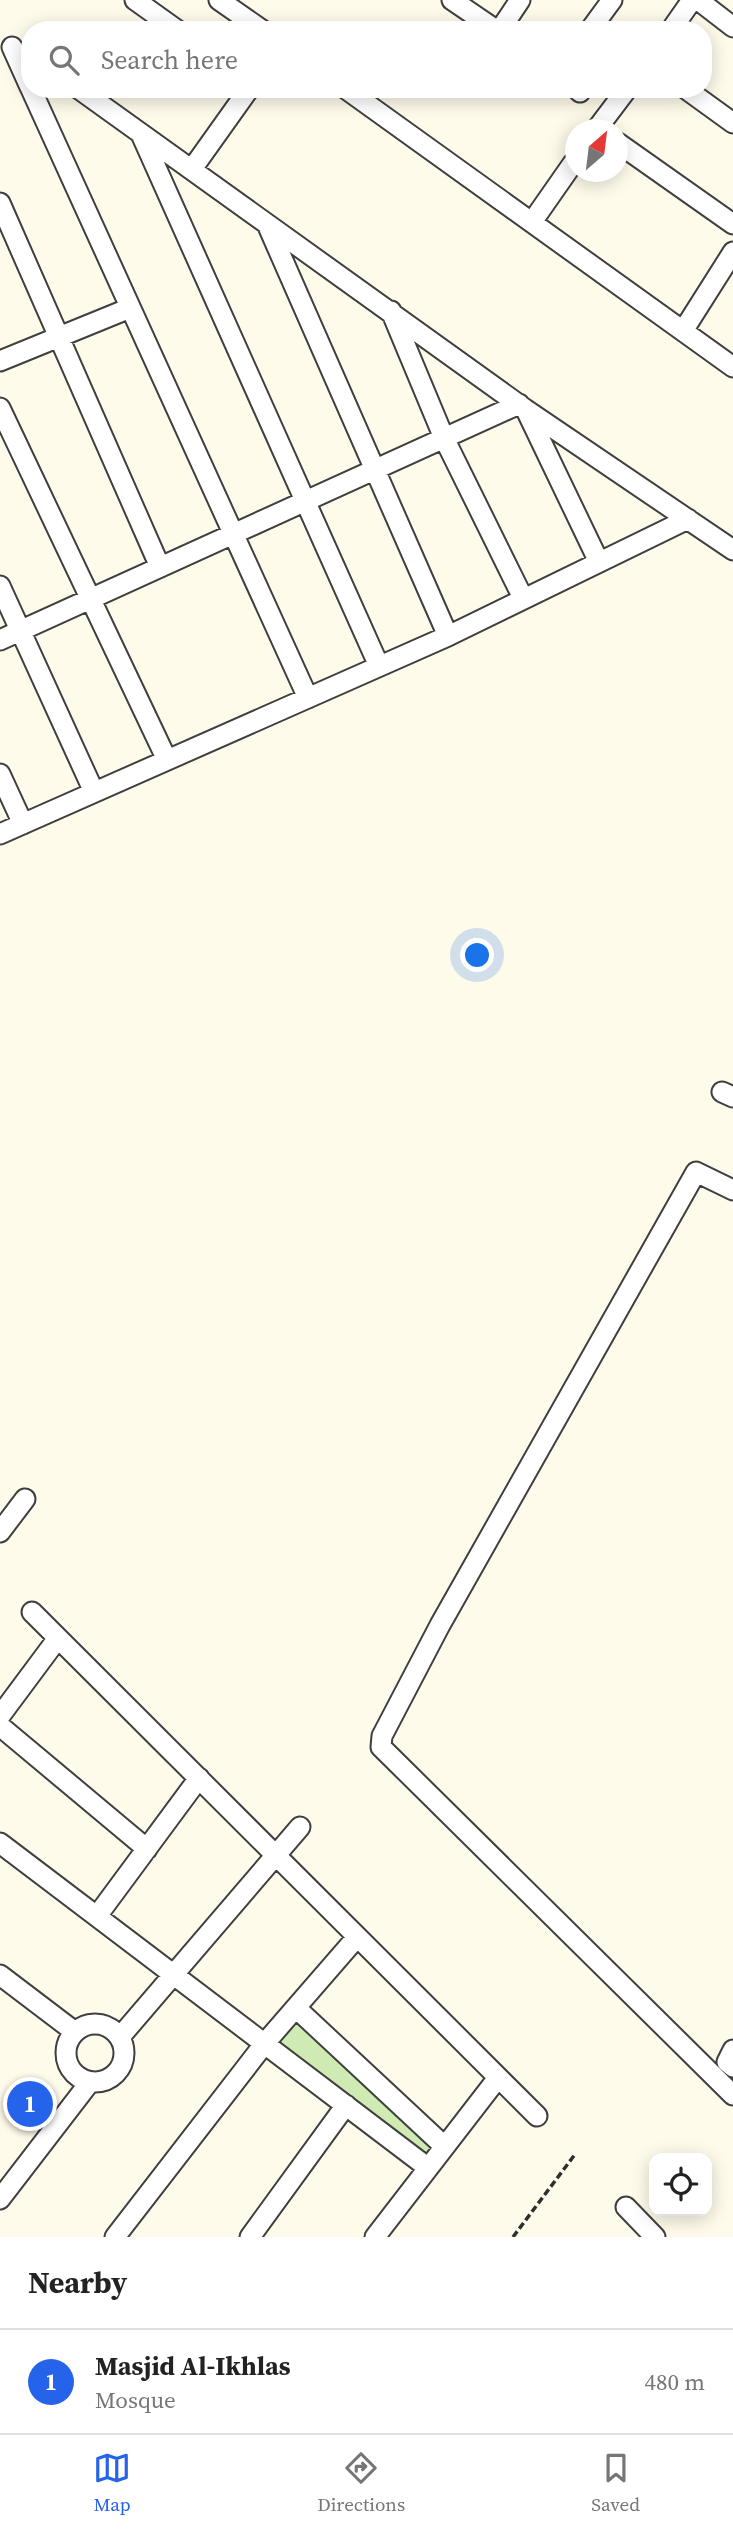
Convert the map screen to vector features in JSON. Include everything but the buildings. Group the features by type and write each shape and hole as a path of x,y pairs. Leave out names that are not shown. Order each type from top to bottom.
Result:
{"street":[{"path":"135,0 164,21"},
{"path":"219,0 249,21"},
{"path":"452,0 484,21"},
{"path":"505,21 520,0"},
{"path":"597,21 612,0"},
{"path":"677,21 692,0"},
{"path":"698,0 733,27"},
{"path":"6,45 21,72"},
{"path":"35,98 308,698"},
{"path":"92,98 522,406 733,550"},
{"path":"192,169 243,98"},
{"path":"359,98 733,367"},
{"path":"604,119 619,98"},
{"path":"699,98 733,123"},
{"path":"141,133 379,666"},
{"path":"628,150 733,224"},
{"path":"532,222 565,175"},
{"path":"0,203 160,567"},
{"path":"267,223 448,636"},
{"path":"683,331 733,252"},
{"path":"0,361 130,308"},
{"path":"391,310 444,438 523,598"},
{"path":"0,640 444,438 522,406"},
{"path":"522,406 598,560"},
{"path":"0,408 167,760"},
{"path":"0,834 448,636 598,560 688,519"},
{"path":"0,586 94,792"},
{"path":"0,774 23,824"},
{"path":"733,1190 696,1172 440,1625 382,1736 381,1747 733,2095"},
{"path":"0,1532 25,1499"},
{"path":"32,1612 537,2116"},
{"path":"0,1716 58,1639"},
{"path":"0,1726 147,1849"},
{"path":"97,1916 199,1778"},
{"path":"120,2037 300,1826"},
{"path":"0,1843 427,2167"},
{"path":"115,2237 265,2043 357,1937"},
{"path":"0,1975 75,2032"},
{"path":"296,2008 444,2146"},
{"path":"103,2025 120,2037 125,2056 117,2074 109,2079 89,2082 81,2079 69,2066 66,2048 75,2032 83,2026 103,2025"},
{"path":"733,2050 727,2062 733,2067"},
{"path":"375,2237 497,2079"},
{"path":"0,2199 89,2082"},
{"path":"250,2237 346,2105"},
{"path":"626,2207 653,2237"}],"path":[{"path":"513,2237 576,2153"}],"green space":[{"path":"294,2018 431,2147 424,2156 275,2042"}],"place":[{"name":"Masjid Al-Ikhlas","path":"30,2104"}]}
